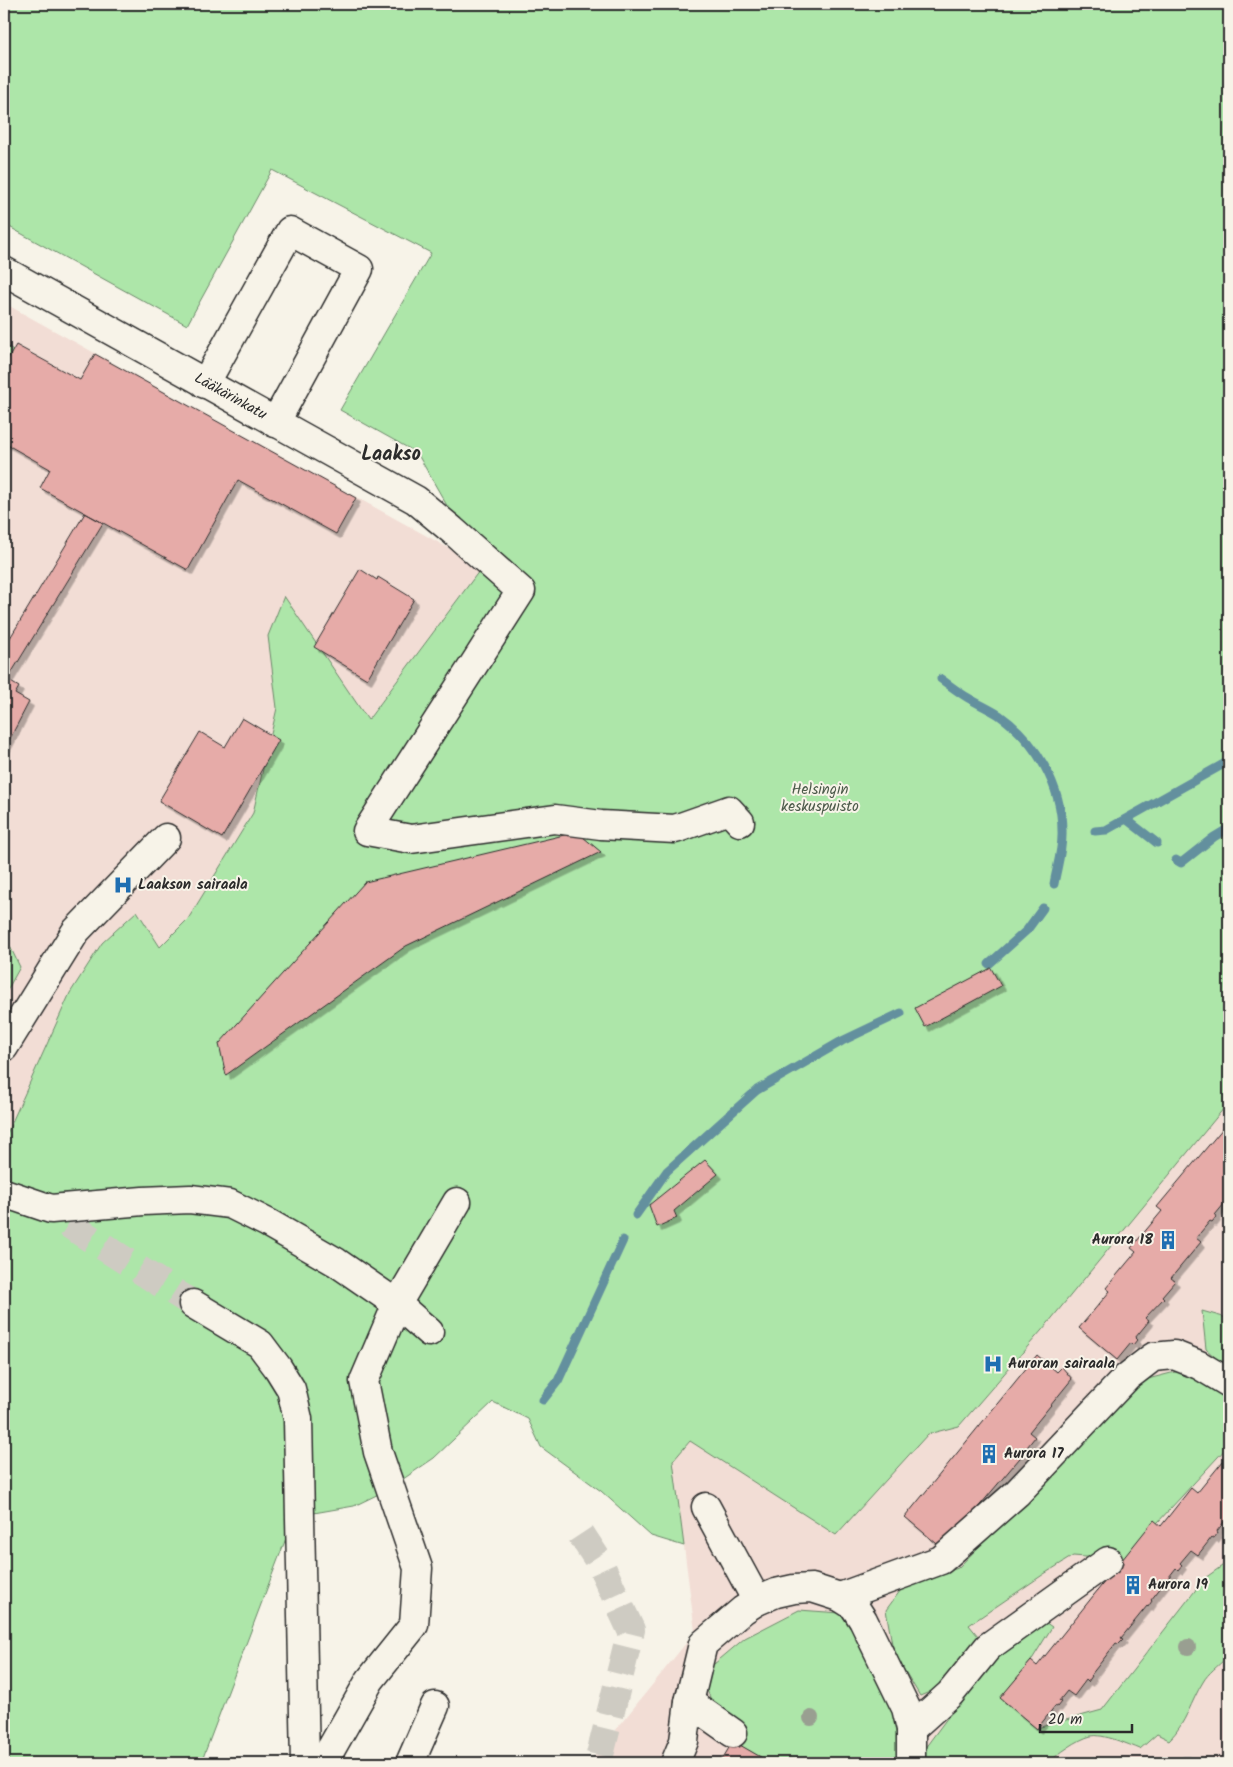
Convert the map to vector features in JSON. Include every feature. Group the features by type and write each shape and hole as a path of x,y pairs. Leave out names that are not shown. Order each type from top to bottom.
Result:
{"street":[{"path":"206,384 290,231 359,269 275,423"},
{"name":"Lääkärinkatu","path":"4,271 416,500 521,591 367,831 410,839 555,819 601,825 675,829 729,810 740,822"},
{"path":"4,1047 76,931 166,838"},
{"path":"4,1193 51,1209 190,1199 230,1204 268,1223 336,1262 397,1304 428,1332"},
{"path":"323,1763 370,1680 414,1625 418,1568 378,1452 364,1381 397,1304 457,1202"},
{"path":"193,1304 260,1344 292,1389 298,1419 305,1763"},
{"path":"840,1597 942,1560 1016,1493 1127,1377 1153,1357 1174,1355 1198,1365 1229,1383"},
{"path":"706,1507 756,1601"},
{"path":"911,1730 950,1694 988,1647 1108,1561"},
{"path":"675,1763 684,1741 689,1702 703,1644 756,1601 776,1593 812,1588 840,1597 854,1606 864,1620 906,1708 911,1730 911,1763"},
{"path":"689,1702 733,1733"},
{"path":"410,1763 435,1706"}],"shaded area":[{"name":"Laakson sairaala","path":"4,303 483,567 4,1204"},
{"name":"Auroran sairaala","path":"1229,1071 1229,1763 589,1763 695,1632 673,1461 690,1441"}],"green space":[{"name":"Helsingin keskuspuisto","path":"4,4 1229,4 1229,1102 1048,1323 959,1426 928,1434 836,1535 690,1441 673,1461 684,1546 651,1536 601,1491 541,1447 528,1419 493,1402 434,1458 387,1490 354,1506 291,1517 291,1525 201,1763 4,1763 4,1140 70,993 102,943 137,911 160,947 188,919 253,813 277,708 268,636 284,596 368,720 482,567 417,453 340,410 431,253 272,170 187,325 4,224"},
{"path":"4,330 6,345 13,350 4,366"},
{"path":"4,934 20,967 4,996"},
{"path":"1229,1306 1229,1370 1206,1349 1202,1311 1227,1318"},
{"path":"1179,1371 1229,1396 1229,1445 1123,1560 1073,1556 969,1625 978,1636 944,1686 920,1696 900,1663 892,1644 886,1610 903,1587 958,1568 1140,1381"},
{"path":"1229,1561 1229,1661 1225,1659 1205,1679 1180,1727 1169,1740 1157,1734 1140,1749 1109,1738 1091,1736 1074,1743 1048,1763 1025,1760 1019,1763 924,1763 925,1748 982,1671 1042,1620 1052,1627 1031,1661 1001,1698 1037,1728 1102,1710 1205,1578"},
{"path":"799,1610 840,1613 863,1646 899,1710 901,1763 771,1763 740,1746 748,1728 713,1705 701,1675 745,1638"}],"water":[{"path":"1183,1757 1190,1757 1205,1763 1173,1763"}],"building":[{"path":"16,345 80,380 95,354 356,498 336,534 238,480 188,570 40,488 50,469 4,443 4,366"},
{"path":"85,513 103,523 7,680 4,678 4,648"},
{"path":"360,569 377,580 378,577 414,599 367,679 314,647"},
{"path":"4,678 19,687 15,694 29,702 4,750"},
{"path":"242,718 279,740 222,838 159,801 200,732 225,747"},
{"path":"577,832 601,852 406,946 226,1075 219,1044 365,882"},
{"path":"991,968 1001,986 925,1027 915,1008"},
{"name":"Aurora 18","path":"1229,1121 1229,1198 1215,1215 1216,1217 1212,1222 1210,1221 1196,1238 1201,1242 1171,1278 1175,1281 1162,1296 1164,1298 1145,1318 1149,1321 1135,1338 1137,1340 1133,1345 1131,1343 1117,1360 1079,1328 1110,1291 1106,1288 1136,1252 1131,1248 1162,1211 1157,1207"},
{"path":"705,1160 718,1174 674,1211 677,1218 657,1227 649,1205"},
{"name":"Aurora 17","path":"1037,1355 1057,1372 1062,1367 1072,1379 1029,1432 1035,1437 1025,1452 943,1549 905,1517"},
{"name":"Aurora 19","path":"1228,1455 1229,1518 1198,1555 1191,1550 1180,1563 1182,1565 1178,1570 1176,1568 1151,1600 1148,1607 1121,1638 1123,1639 1118,1644 1116,1643 1091,1675 1088,1682 1086,1680 1074,1696 1067,1691 1059,1701 1061,1702 1057,1707 1055,1706 1037,1729 1000,1698 1031,1661 1037,1666 1154,1520 1161,1526 1191,1488 1197,1493"},
{"path":"733,1741 771,1763 720,1763"}],"waterway":[{"path":"941,679 965,696 999,715 1024,738 1044,766 1052,781 1061,814 1062,844 1054,884"},
{"path":"1095,831 1106,830 1229,761"},
{"path":"1126,819 1157,843"},
{"path":"1176,860 1181,863 1214,837 1229,828"},
{"path":"989,964 1027,930 1043,908"},
{"path":"636,1215 667,1171 757,1090 842,1041 901,1013"},
{"path":"543,1400 558,1381 623,1240"}],"tunnel":[{"path":"68,1224 193,1304"},
{"path":"581,1534 600,1563 631,1630 597,1763"}],"place":[{"name":"Laakson sairaala","path":"123,885"},
{"name":"Aurora 18","path":"1168,1240"},
{"name":"Auroran sairaala","path":"993,1364"},
{"name":"Aurora 17","path":"989,1454"},
{"name":"Aurora 19","path":"1133,1585"}],"district":[{"name":"Laakso","path":"391,455"}]}
